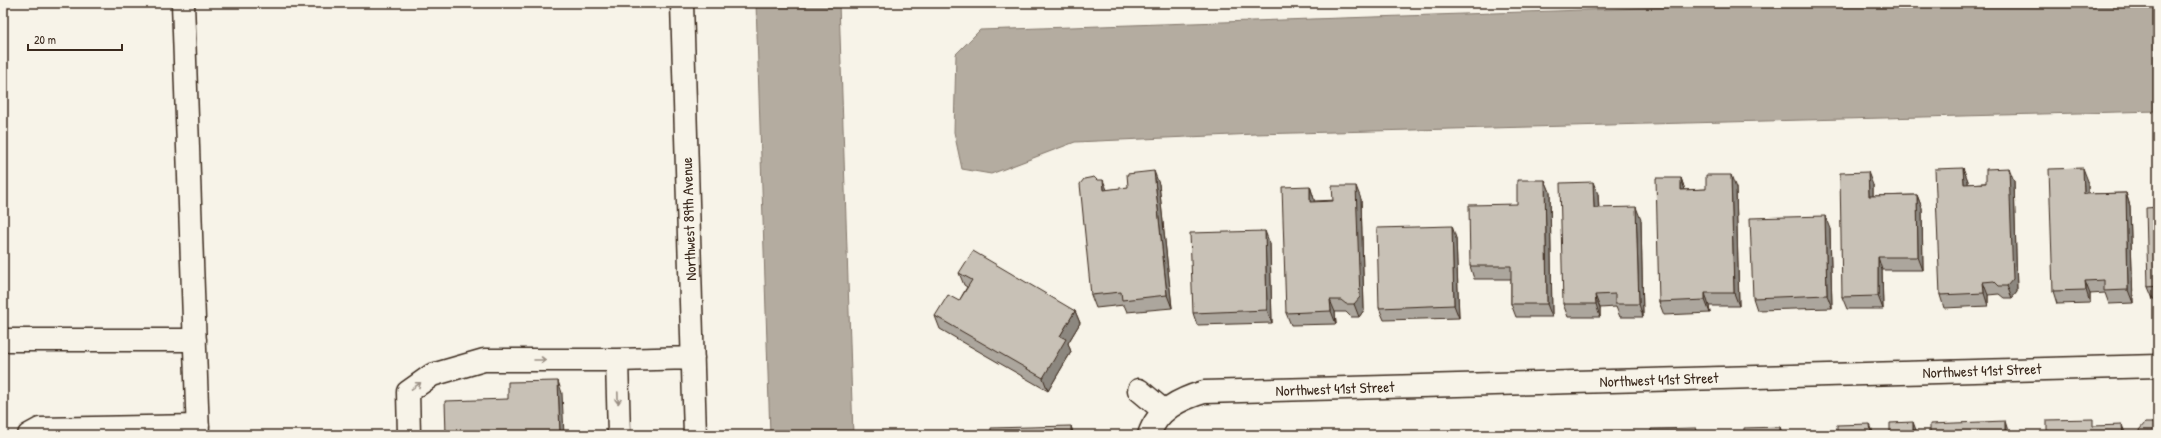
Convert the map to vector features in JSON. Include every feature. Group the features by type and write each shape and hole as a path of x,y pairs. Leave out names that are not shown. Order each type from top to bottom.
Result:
{"street":[{"path":"29,435 40,429 198,430 183,3"},
{"name":"Northwest 89th Avenue","path":"682,3 695,435"},
{"path":"3,340 195,340"},
{"path":"409,435 408,392 432,375 484,360 617,360 693,358"},
{"path":"617,360 619,435"},
{"name":"Northwest 41st Street","path":"1164,411 1180,400 1204,392 2158,366"},
{"path":"1139,390 1164,411 1148,435"}],"shaded area":[{"path":"756,3 839,3 853,435 770,435"},
{"path":"1796,3 2158,3 2158,111 1255,134 1075,142 991,174 962,169 954,132 956,54 980,30"}],"building":[{"path":"1963,168 1964,184 1986,183 1986,169 2009,168 2013,279 2007,286 1999,286 1994,281 1983,282 1984,293 1940,295 1935,169"},
{"path":"2083,168 2084,194 2126,193 2128,290 2104,291 2104,280 2085,281 2086,290 2053,291 2049,169"},
{"path":"1154,171 1167,295 1122,300 1121,292 1091,295 1080,184 1084,179 1094,177 1097,180 1103,180 1104,190 1128,187 1127,174"},
{"path":"1868,172 1869,196 1917,195 1918,257 1878,257 1878,296 1842,297 1840,173"},
{"path":"1706,175 1731,175 1734,293 1705,293 1705,300 1659,302 1656,178 1681,178 1681,190 1706,189"},
{"path":"1517,180 1545,180 1547,304 1511,304 1511,266 1470,266 1469,205 1517,204"},
{"path":"1593,182 1594,208 1636,207 1639,304 1615,304 1615,294 1595,295 1596,304 1563,304 1560,183"},
{"path":"1310,186 1310,202 1333,201 1332,186 1356,186 1360,297 1354,304 1346,304 1341,300 1330,300 1331,311 1286,313 1282,187"},
{"path":"2158,207 2158,286 2148,287 2146,208"},
{"path":"1825,216 1827,295 1753,298 1750,218"},
{"path":"1452,226 1454,305 1379,308 1377,228"},
{"path":"1265,231 1267,310 1193,313 1190,233"},
{"path":"973,251 1075,311 1060,336 1066,339 1043,378 935,316 948,295 959,301 972,280 959,273"},
{"path":"558,381 560,435 446,435 445,401 508,399 508,382"},
{"path":"2093,419 2093,426 2122,425 2123,435 2047,435 2047,420"},
{"path":"2005,421 2005,435 1930,435 1930,424"},
{"path":"1913,422 1913,435 1837,435 1837,425 1870,424 1871,433 1890,433 1890,423"},
{"path":"2145,423 2153,423 2158,427 2158,435 2140,435 2139,430"},
{"path":"1071,426 1071,435 991,435 991,428"},
{"path":"1780,427 1780,435 1744,435 1744,428"},
{"path":"1696,428 1696,435 1651,435 1651,429"},
{"path":"1632,431 1632,435 1557,435 1557,434"},
{"path":"1511,434 1511,435 1464,435"}]}
